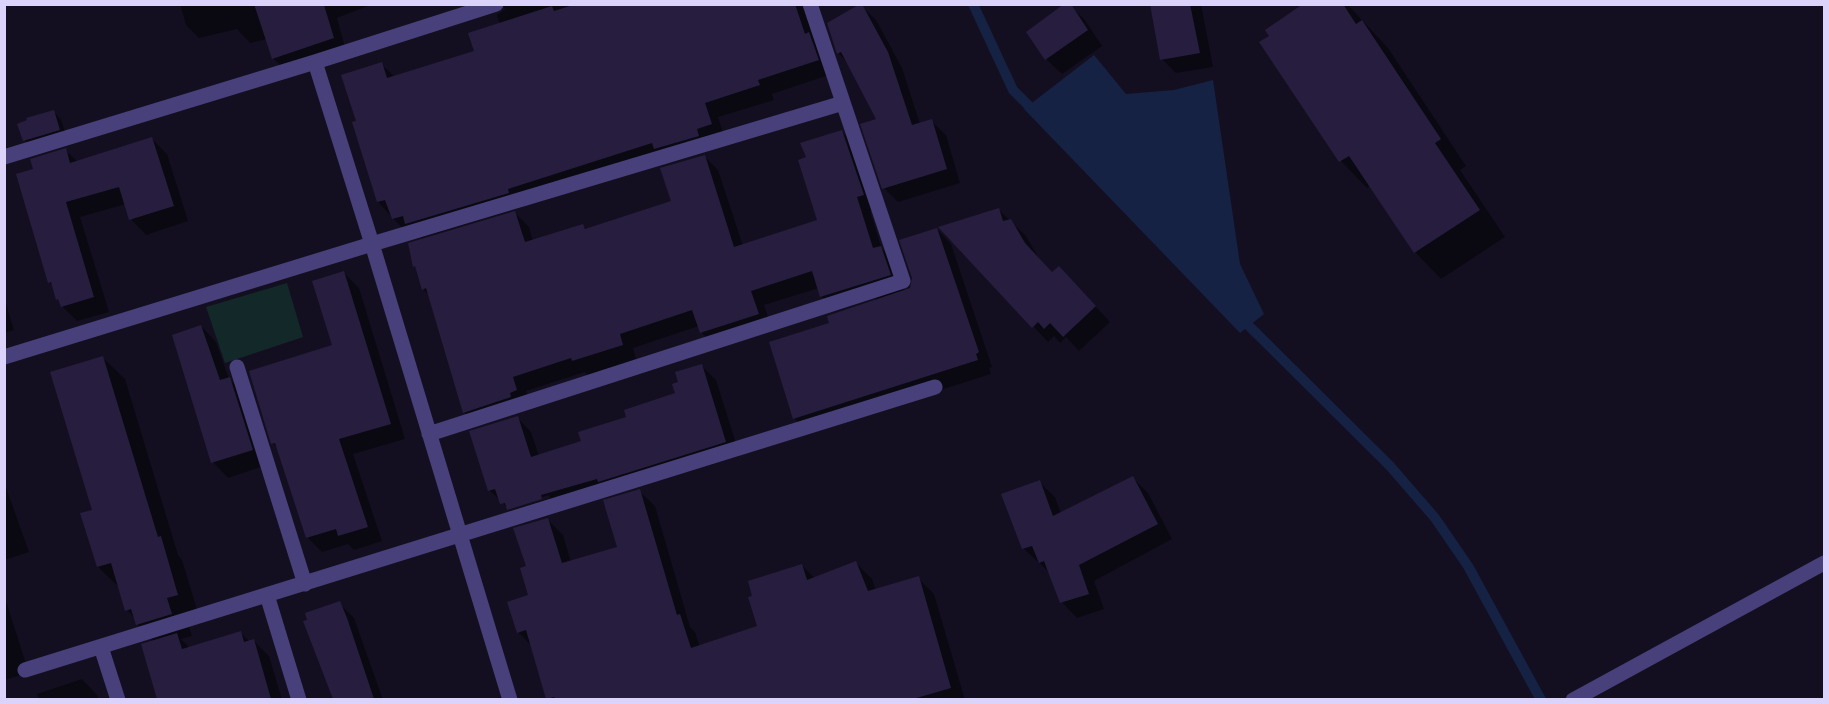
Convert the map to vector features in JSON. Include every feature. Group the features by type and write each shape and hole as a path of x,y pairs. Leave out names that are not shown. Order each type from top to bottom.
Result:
{"street":[{"path":"4,157 315,63 496,4"},
{"path":"429,434 903,280 810,4"},
{"path":"315,63 510,699"},
{"path":"4,357 843,103"},
{"path":"237,367 305,584"},
{"path":"25,670 935,387"},
{"path":"1573,699 1824,563"},
{"path":"267,595 299,699"},
{"path":"101,647 117,699"}],"green space":[{"path":"287,283 303,337 225,363 206,307"}],"water":[{"path":"1094,55 1126,94 1174,90 1213,80 1240,264 1264,314 1240,333 1024,109"}],"building":[{"path":"254,4 324,5 334,38 272,59"},
{"path":"576,4 795,4 805,34 809,32 819,60 758,80 760,85 705,103 712,124 697,129 699,136 654,149 652,143 508,189 509,193 405,224 403,216 392,219 385,200 377,202 352,122 356,121 341,75 382,62 387,78 474,51 468,33 552,6 554,11"},
{"path":"860,4 888,52 912,125 932,119 947,169 882,189 860,124 876,119 841,52 837,54 827,23"},
{"path":"1064,4 1071,4 1088,30 1045,60 1026,32"},
{"path":"1150,4 1190,4 1200,53 1160,60"},
{"path":"1303,4 1343,4 1356,24 1362,20 1441,139 1435,143 1480,210 1414,253 1349,156 1339,162 1259,42 1269,36 1265,30"},
{"path":"54,110 60,130 23,141 17,124 27,120 26,118"},
{"path":"842,130 864,195 857,197 873,248 881,246 891,275 820,297 812,271 751,291 759,314 700,333 692,310 620,334 623,345 572,361 571,358 513,377 517,390 510,393 511,397 463,413 426,288 422,290 415,266 413,267 408,243 515,211 525,242 583,224 585,229 671,201 660,168 705,155 734,247 817,220 798,160 806,157 800,143"},
{"path":"152,137 174,206 129,220 119,187 66,202 94,297 61,307 58,299 56,300 51,282 48,283 16,174 33,169 30,159 66,148 70,163"},
{"path":"999,208 1003,221 1011,219 1025,243 1052,272 1059,266 1096,306 1063,337 1050,323 1044,329 1038,322 1032,328 938,227"},
{"path":"937,228 979,352 976,354 978,360 793,419 769,342 829,323 827,316 910,288 912,278 899,240"},
{"path":"344,271 391,424 339,439 368,527 338,536 336,529 306,538 275,443 271,444 249,371 332,345 312,281"},
{"path":"201,325 220,380 230,377 253,450 211,463 172,335"},
{"path":"103,356 178,595 167,598 172,614 136,625 131,609 125,611 111,563 97,567 80,513 92,510 50,372"},
{"path":"702,364 726,442 598,482 597,479 541,495 542,499 507,510 505,503 500,504 495,489 488,491 469,431 518,416 531,457 581,441 578,432 626,417 624,410 675,393 672,384 678,382 675,372"},
{"path":"1133,476 1158,524 1079,565 1089,594 1060,603 1044,561 1039,563 1032,546 1022,549 1001,494 1040,480 1053,516"},
{"path":"640,489 677,615 680,614 691,648 757,626 748,597 752,596 748,581 802,564 807,580 856,561 868,591 919,576 951,688 913,699 556,699 554,697 546,699 526,630 517,633 507,602 528,595 520,568 526,566 513,528 548,518 562,563 617,547 603,500"},
{"path":"340,601 374,699 333,699 303,621 307,620 305,613"},
{"path":"241,631 244,642 254,639 271,699 157,699 141,644 177,633 182,649"}],"waterway":[{"path":"973,4 1013,90 1037,114"},
{"path":"1239,316 1390,466 1435,518 1468,566 1541,700"}]}
